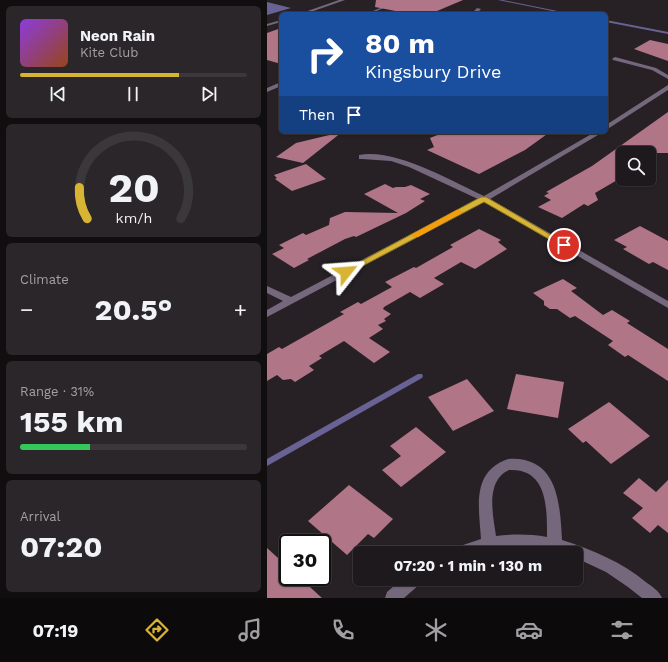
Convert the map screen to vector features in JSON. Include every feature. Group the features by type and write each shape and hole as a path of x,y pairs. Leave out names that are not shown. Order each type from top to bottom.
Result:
{"street":[{"path":"307,12 343,0"},
{"path":"475,12 479,9"},
{"path":"267,25 279,22"},
{"path":"615,59 654,69 668,77"},
{"path":"267,90 279,85"},
{"path":"608,126 668,88"},
{"path":"267,314 484,199 595,134"},
{"path":"363,157 392,159 412,165 484,199 668,305"},
{"path":"267,289 291,301"},
{"path":"489,543 487,497 488,484 496,472 503,467 511,464 521,464 528,465 534,469 540,474 548,486 551,500 555,544"},
{"path":"480,546 489,543 512,540 555,544 595,558 625,575 654,598"},
{"path":"393,598 404,586"}],"shaded area":[{"path":"267,2 291,8 267,15"}],"building":[{"path":"376,0 463,0 435,12 401,12 375,7"},
{"path":"279,29 279,63 267,60 267,33"},
{"path":"650,40 668,44 668,61 634,49"},
{"path":"668,112 668,153 656,153 656,146 620,146"},
{"path":"339,134 303,163 276,157 296,143"},
{"path":"440,134 547,134 525,150 479,174 427,150 434,147 430,138"},
{"path":"616,149 616,181 595,193 598,200 588,206 584,204 562,218 538,207 551,200 544,196 549,193 546,192 592,166"},
{"path":"306,164 326,179 292,191 275,179 277,178 274,175"},
{"path":"385,184 393,188 411,185 430,194 420,199 425,201 406,213 356,237 354,236 345,239 307,259 309,260 294,268 272,254 284,248 279,245 303,233 306,235 329,225 330,218 345,212 398,213 364,194"},
{"path":"640,226 668,241 668,270 653,262 649,264 623,249 627,247 614,240"},
{"path":"479,229 501,240 498,242 507,249 475,269 461,262 434,278 444,284 420,298 410,292 384,307 383,309 391,314 384,319 386,321 378,325 383,329 369,338 390,352 374,363 344,341 319,356 322,358 309,366 314,370 295,382 291,379 283,380 277,375 267,381 267,354 279,347 282,349 344,314 340,312 358,302 361,304 392,287 385,282 414,267 416,268 453,247 450,245"},
{"path":"563,279 577,288 571,291 603,315 612,310 630,321 627,323 668,349 668,381 628,355 625,357 608,345 613,341 575,316 570,318 557,309 550,309 544,305 544,301 533,293"},
{"path":"516,374 564,382 558,418 507,409"},
{"path":"467,379 494,411 453,431 428,397"},
{"path":"609,402 650,436 611,464 586,441 583,443 568,429"},
{"path":"416,427 446,452 401,487 382,470 401,456 390,446"},
{"path":"639,478 656,492 668,480 668,533 658,525 650,533 632,518 643,508 623,493"},
{"path":"349,485 393,519 374,538 368,534 356,546 353,546 353,549 347,555 331,541 331,534 323,534 308,521"},
{"path":"267,548 279,559 279,586 309,586 322,598 267,598"}],"waterway":[{"path":"499,0 561,12"},
{"path":"372,12 388,6"},
{"path":"608,21 668,33"},
{"path":"267,463 420,376"}],"slow traffic":[{"path":"415,235 459,212"}],"route":[{"path":"346,272 484,199 564,245"}]}
